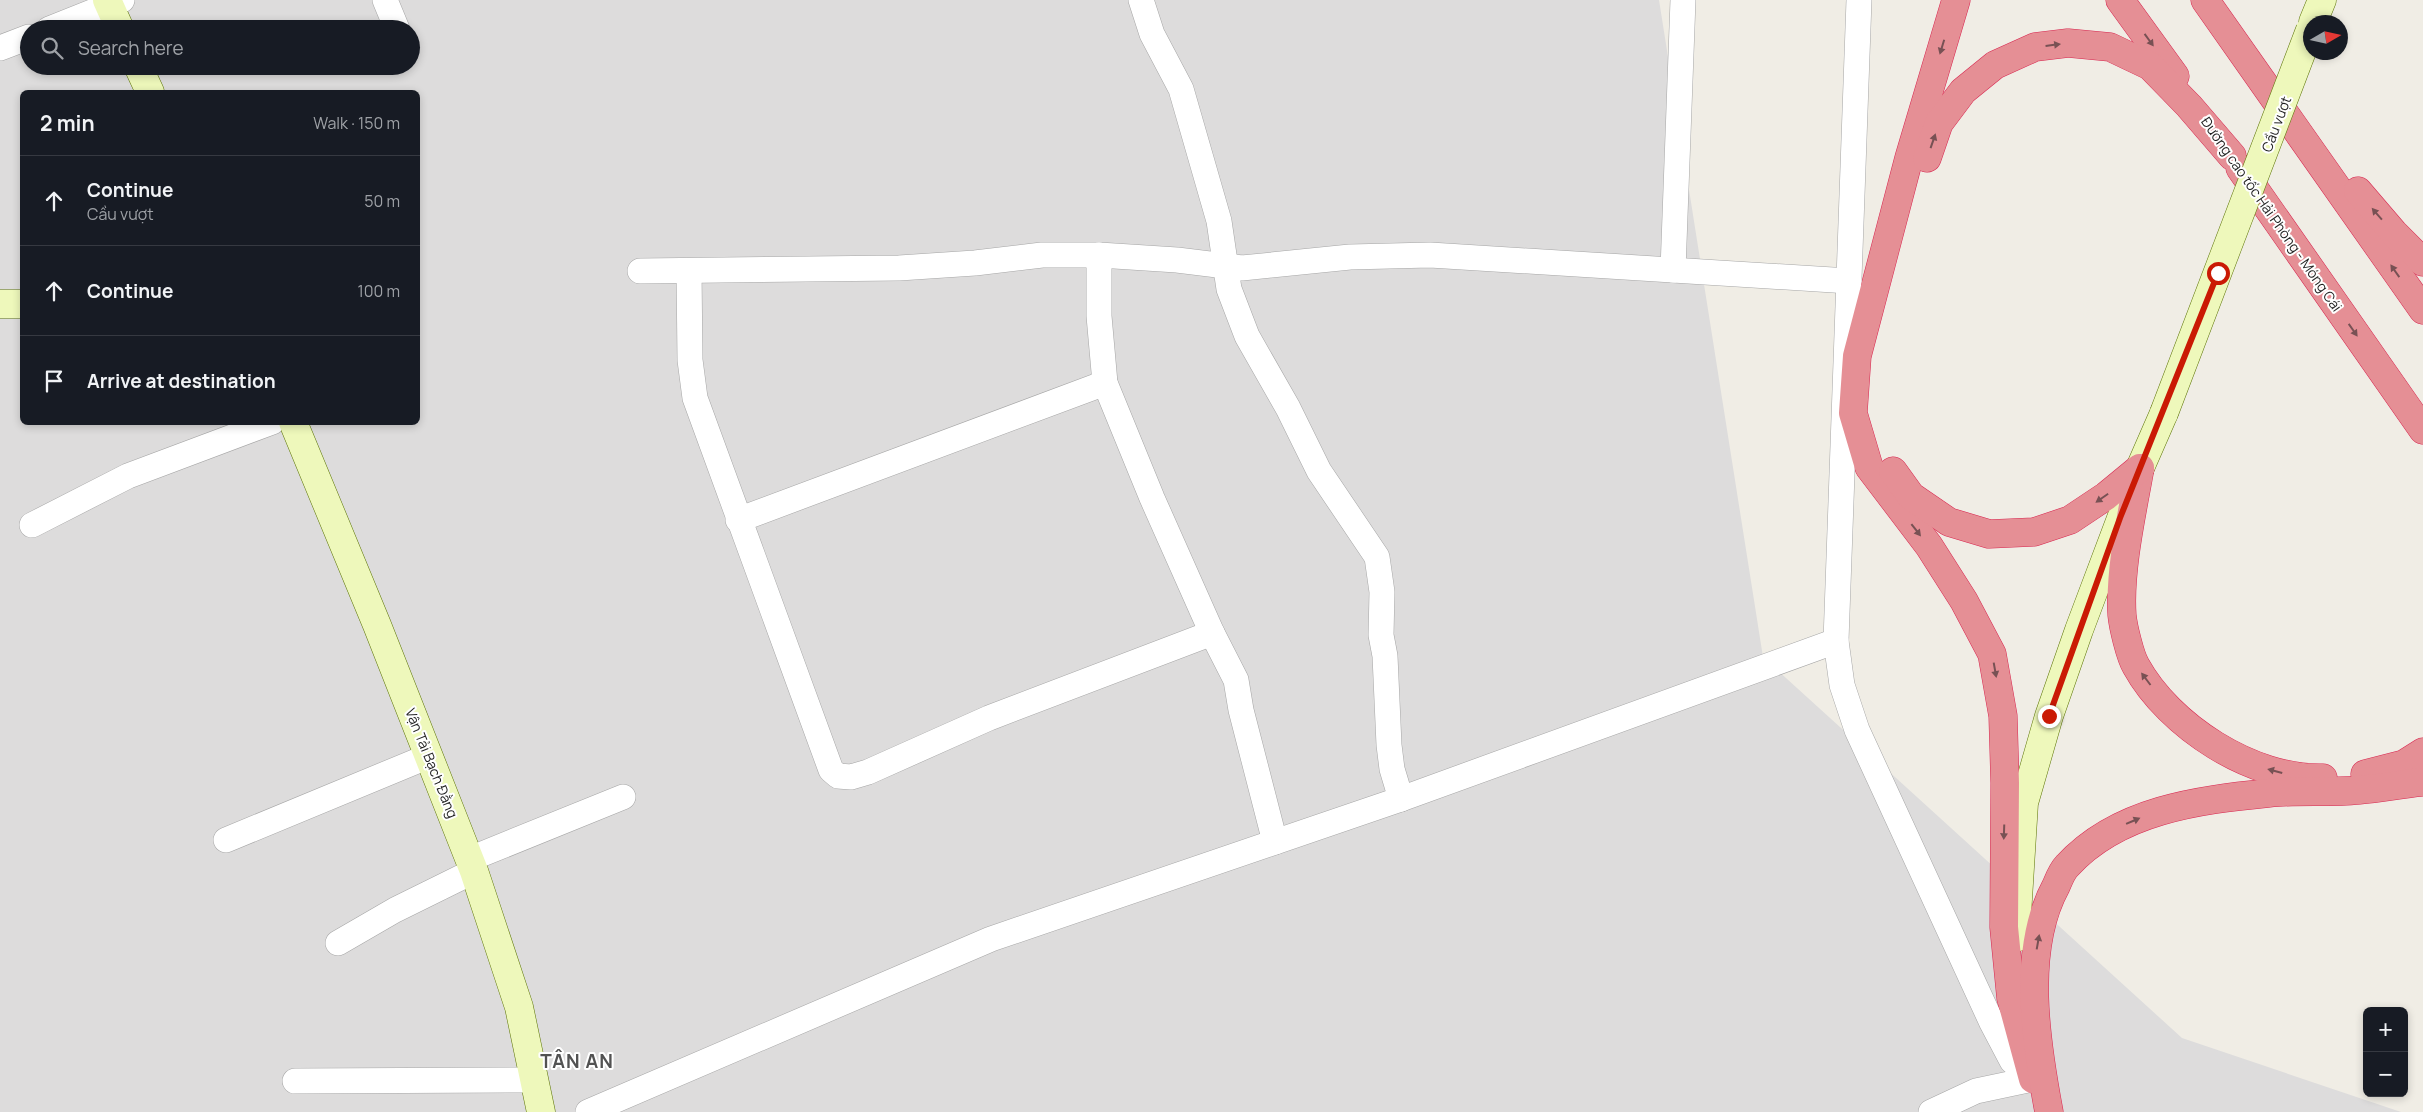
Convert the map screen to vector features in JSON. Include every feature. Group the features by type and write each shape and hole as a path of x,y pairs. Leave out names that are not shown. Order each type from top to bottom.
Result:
{"highway":[{"path":"1956,0 1908,158 1857,356 1853,412 1869,467 1934,554 1964,600 1992,654 2003,716 2005,783 2004,927 2009,980 2011,998 2034,1078"},
{"name":"Đường cao tốc Hải Phòng - Móng Cái","path":"2120,0 2232,156 2423,430"},
{"path":"2207,0 2423,310"},
{"path":"2140,468 2106,496 2070,520 2034,532 1990,534 1949,522 1911,496 1884,459 1870,412 1874,358 1924,165 1939,123 1963,90 1995,65 2035,47 2068,43 2110,47 2150,66 2189,106 2232,156"},
{"path":"2257,74 2394,233 2423,262"},
{"path":"2140,468 2126,554 2122,615 2135,665 2171,712 2218,749 2274,771 2314,778 2356,776 2404,764 2423,752"},
{"path":"2049,1112 2041,1070 2035,1008 2037,945 2048,900 2066,867 2089,846 2125,825 2161,810 2204,801 2270,793 2359,790 2423,782"}],"main road":[{"path":"2316,15 2322,0"},
{"name":"Cầu vượt","path":"2044,1112 2034,1078 2020,1005 2017,915 2024,803 2064,673 2140,468 2164,413 2303,48"},
{"path":"142,75 149,90"},
{"path":"0,304 20,304"},
{"name":"Vận Tải Bạch Đằng","path":"294,425 472,865 519,1007 541,1112"}],"street":[{"path":"385,0 393,20"},
{"path":"1141,0 1152,34 1182,89 1219,221 1229,289 1248,336 1288,408 1320,472 1377,557 1382,592 1381,635 1384,656 1388,745 1401,799"},
{"path":"1673,270 1682,0"},
{"path":"1859,0 1836,641 1842,685 1861,739 1992,1023 2012,1061 2034,1078"},
{"path":"78,20 115,8"},
{"path":"0,48 20,40"},
{"path":"640,271 899,268 975,263 1042,255 1098,255 1178,260 1227,268 1350,257 1430,256 1849,281"},
{"path":"1098,255 1098,316 1105,382 1152,498 1212,633 1236,680 1240,710 1275,842"},
{"path":"690,271 690,360 695,398 738,520 831,770 838,776 851,777 868,772 988,718 1212,633"},
{"path":"738,520 1105,382"},
{"path":"32,525 128,476 264,425"},
{"path":"588,1112 991,939 1401,799 1836,641"},
{"path":"226,840 429,756"},
{"path":"338,943 472,865 623,798"},
{"path":"1931,1112 1976,1091 2034,1078"},
{"path":"295,1081 534,1080"}],"shaded area":[{"path":"0,0 1659,0 1763,657 2182,1038 2401,1112 0,1112"}],"district":[{"name":"TÂN AN","path":"577,1061"}],"route":[{"path":"2049,716 2078,630 2120,518 2164,413 2218,273"}]}
